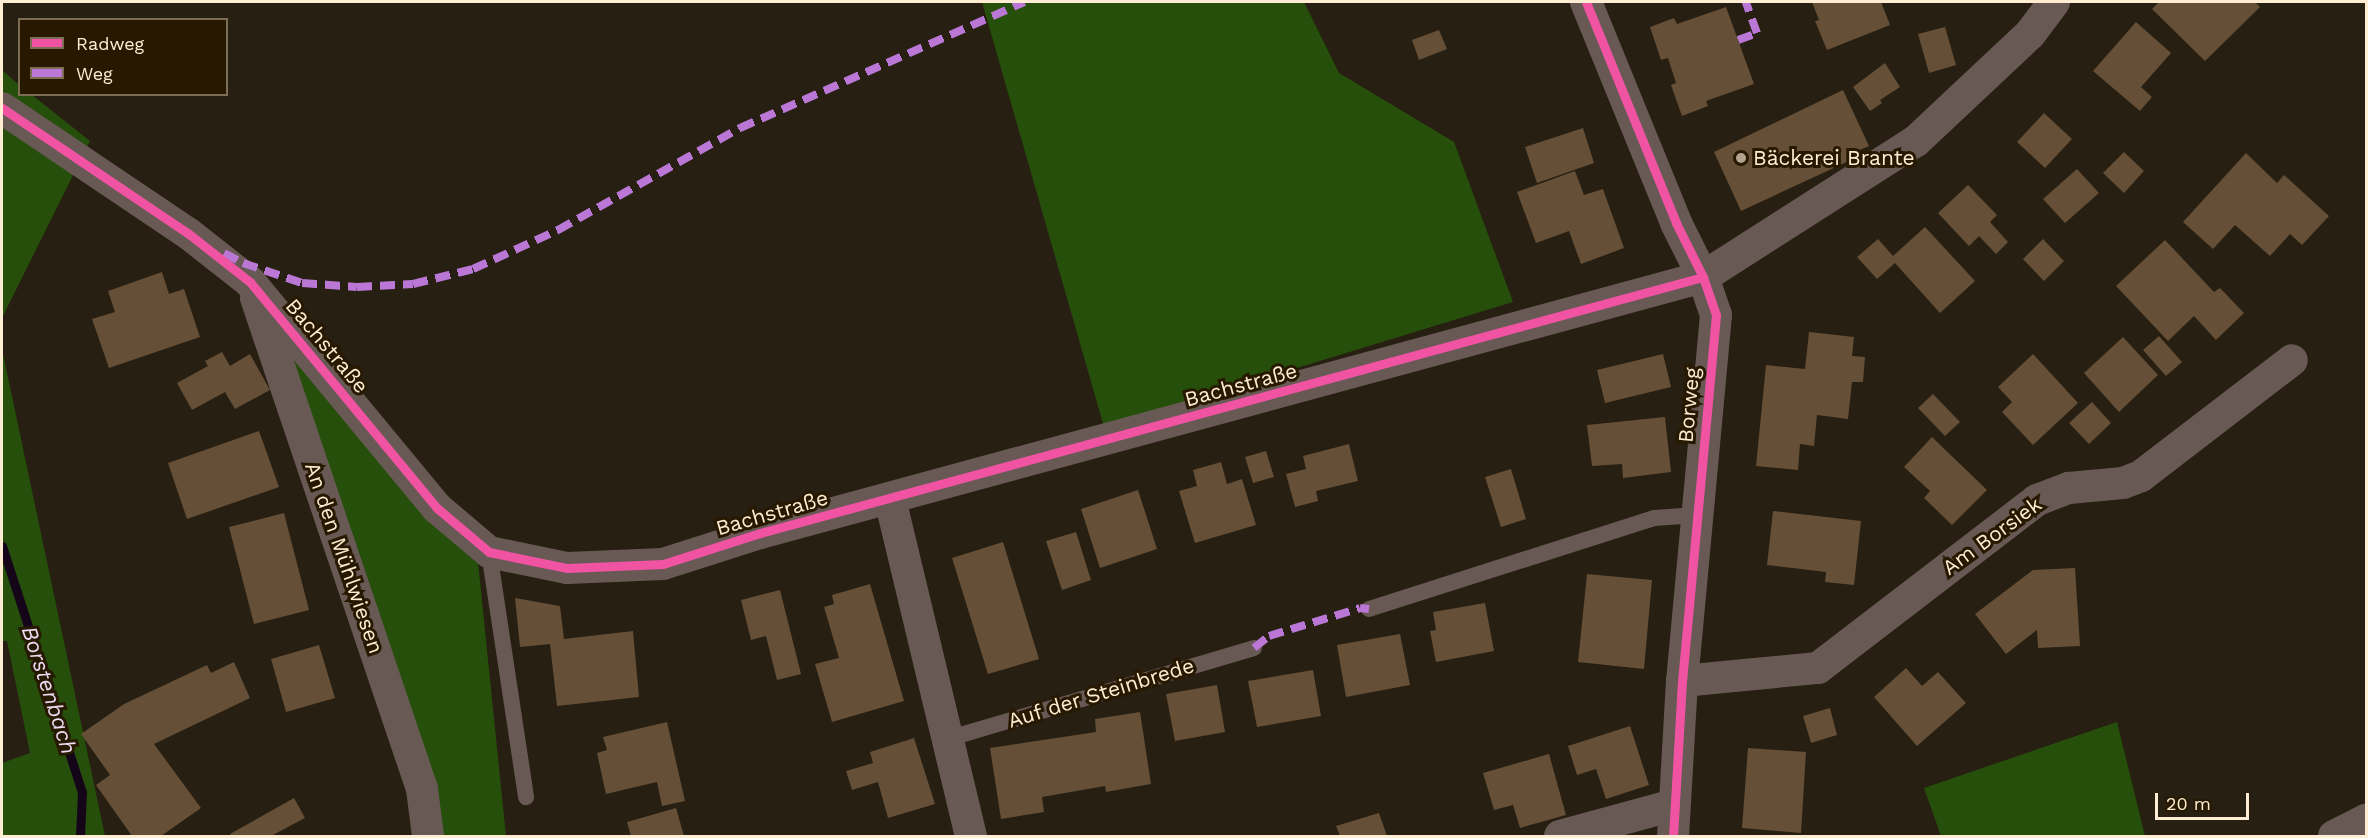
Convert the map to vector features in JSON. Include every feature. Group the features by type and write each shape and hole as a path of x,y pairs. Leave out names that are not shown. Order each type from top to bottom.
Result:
{"street":[{"name":"Borweg","path":"1586,2 1677,223 1703,276 1716,315 1682,681 1673,837"},
{"name":"Bachstraße","path":"2,108 189,234 250,282 437,508 489,552 567,568 663,564 760,534 1703,276 1916,141 2030,34 2054,2"},
{"name":"An den Mühlwiesen","path":"250,282 422,789 428,837"},
{"name":"Am Borsiek","path":"1682,681 1818,668 2037,500 2069,488 2123,483 2141,476 2292,360"},
{"path":"890,499 971,837"},
{"path":"1560,837 1674,805"},
{"path":"2334,837 2367,820"}],"lane":[{"path":"1369,609 1654,518 1697,515"},
{"path":"489,552 526,796"},
{"name":"Auf der Steinbrede","path":"947,739 1254,648"}],"green space":[{"path":"982,2 1304,2 1339,73 1454,142 1513,302 1104,427"},
{"path":"2,70 18,84 18,96 33,96 90,141 2,318"},
{"path":"267,305 477,552 506,836 437,836"},
{"path":"2,349 105,836 2,836 2,763 30,753 7,641 2,641"},
{"path":"2117,722 2145,836 1941,836 1924,788"}],"building":[{"path":"1812,2 1881,2 1890,25 1827,50 1815,21 1819,20"},
{"path":"2159,2 2255,2 2260,7 2205,61 2152,9"},
{"path":"1726,7 1754,84 1706,101 1708,106 1682,116 1671,85 1676,83 1668,58 1661,60 1650,27 1674,18 1677,24"},
{"path":"2136,22 2171,53 2141,87 2152,97 2140,111 2093,71"},
{"path":"1945,27 1956,65 1929,73 1918,34"},
{"path":"1439,30 1447,49 1419,60 1412,40"},
{"path":"1885,63 1900,87 1880,100 1882,103 1870,111 1853,87"},
{"path":"1843,90 1869,146 1848,155 1851,160 1741,211 1714,152"},
{"path":"2044,113 2072,139 2045,168 2017,142"},
{"path":"1583,128 1594,163 1537,183 1525,147"},
{"path":"2124,152 2144,171 2124,193 2103,173"},
{"path":"2246,153 2277,183 2284,175 2329,216 2302,245 2290,234 2270,256 2235,225 2213,249 2183,222"},
{"path":"2077,169 2099,193 2065,223 2043,199"},
{"path":"1575,171 1584,195 1603,189 1624,248 1581,264 1569,231 1536,243 1517,192"},
{"path":"1968,185 1997,215 1990,222 2008,242 1996,254 1979,236 1969,246 1938,213"},
{"path":"1925,227 1975,281 1940,313 1895,263 1877,279 1857,257 1878,239 1893,256"},
{"path":"2043,239 2064,261 2044,281 2023,259"},
{"path":"2165,240 2214,292 2220,288 2244,313 2216,340 2194,316 2168,341 2116,286"},
{"path":"162,272 169,294 184,289 200,337 109,368 92,319 115,312 108,291"},
{"path":"1809,332 1854,337 1852,356 1865,357 1863,382 1852,382 1848,419 1817,415 1814,446 1800,444 1798,470 1756,466 1766,365 1805,369"},
{"path":"2159,336 2182,362 2166,376 2143,350"},
{"path":"2123,337 2158,375 2119,412 2084,373"},
{"path":"222,352 230,366 250,354 270,390 235,409 225,392 192,410 177,383 208,366 205,361"},
{"path":"1663,354 1671,387 1605,403 1597,370"},
{"path":"2033,354 2078,403 2033,445 2002,412 2012,402 1998,387"},
{"path":"1933,394 1960,422 1945,436 1918,408"},
{"path":"2092,402 2111,423 2089,444 2069,423"},
{"path":"1665,417 1671,472 1623,478 1622,464 1592,466 1587,425"},
{"path":"259,431 279,487 187,519 168,463"},
{"path":"1932,437 1987,490 1952,525 1924,498 1930,491 1904,467"},
{"path":"1349,444 1358,481 1316,491 1318,501 1295,507 1286,474 1306,469 1303,456"},
{"path":"1266,451 1274,477 1253,483 1245,457"},
{"path":"1221,462 1227,484 1242,479 1256,525 1195,543 1179,491 1197,486 1193,470"},
{"path":"1511,469 1526,519 1501,527 1485,477"},
{"path":"1138,490 1157,549 1100,568 1081,509"},
{"path":"1773,511 1861,521 1854,585 1825,582 1826,572 1767,565"},
{"path":"284,513 309,610 254,624 229,527"},
{"path":"1076,532 1091,580 1062,590 1046,541"},
{"path":"1003,542 1039,659 988,674 952,558"},
{"path":"2075,568 2080,646 2038,648 2037,630 2006,654 1975,614 2033,570"},
{"path":"1587,574 1652,580 1644,669 1578,662"},
{"path":"870,584 904,701 832,722 815,664 839,658 824,607 834,604 832,595"},
{"path":"780,590 801,674 777,680 766,636 751,640 741,600"},
{"path":"515,598 560,606 564,639 633,631 639,697 557,706 550,644 520,647"},
{"path":"1485,603 1494,651 1436,662 1430,631 1436,630 1433,612"},
{"path":"1400,634 1410,685 1346,697 1337,645"},
{"path":"319,645 335,698 286,712 271,659"},
{"path":"234,662 250,698 154,744 201,808 161,836 132,836 96,785 110,775 81,734 124,704 207,665 211,673"},
{"path":"1906,668 1922,686 1938,672 1966,703 1917,746 1874,697"},
{"path":"1313,670 1321,716 1257,727 1248,681"},
{"path":"1217,685 1225,732 1175,741 1166,694"},
{"path":"1830,708 1837,735 1811,743 1803,716"},
{"path":"1140,712 1151,784 1106,792 1105,786 1042,797 1044,812 1001,819 990,748 1096,732 1095,719"},
{"path":"667,722 685,801 662,806 657,782 606,794 597,753 607,750 603,737"},
{"path":"1630,726 1649,785 1606,799 1596,769 1577,775 1568,746"},
{"path":"914,738 935,804 888,818 878,782 852,790 846,771 873,763 870,752"},
{"path":"1748,748 1806,752 1801,833 1742,828"},
{"path":"1549,754 1566,815 1520,828 1513,805 1494,810 1483,773"},
{"path":"294,798 305,818 271,836 232,836 230,834"},
{"path":"676,808 684,836 631,836 627,822"},
{"path":"1379,813 1387,836 1340,836 1336,826"}],"waterway":[{"name":"Borstenbach","path":"2,546 82,792 80,836"}],"marked path":[{"path":"224,253 243,263 302,283 357,287 413,284 473,269 558,230 740,128 1024,2"},
{"path":"1738,40 1757,33 1746,2"},
{"path":"1254,648 1269,636 1360,608 1369,609"}],"cycle path":[{"path":"1586,2 1676,223 1703,277 1716,315 1682,681 1673,836"},
{"path":"2,108 189,234 250,282 437,508 489,552 567,568 663,564 760,533 1703,277"}],"place":[{"name":"Bäckerei Brante","path":"1741,158"}]}
